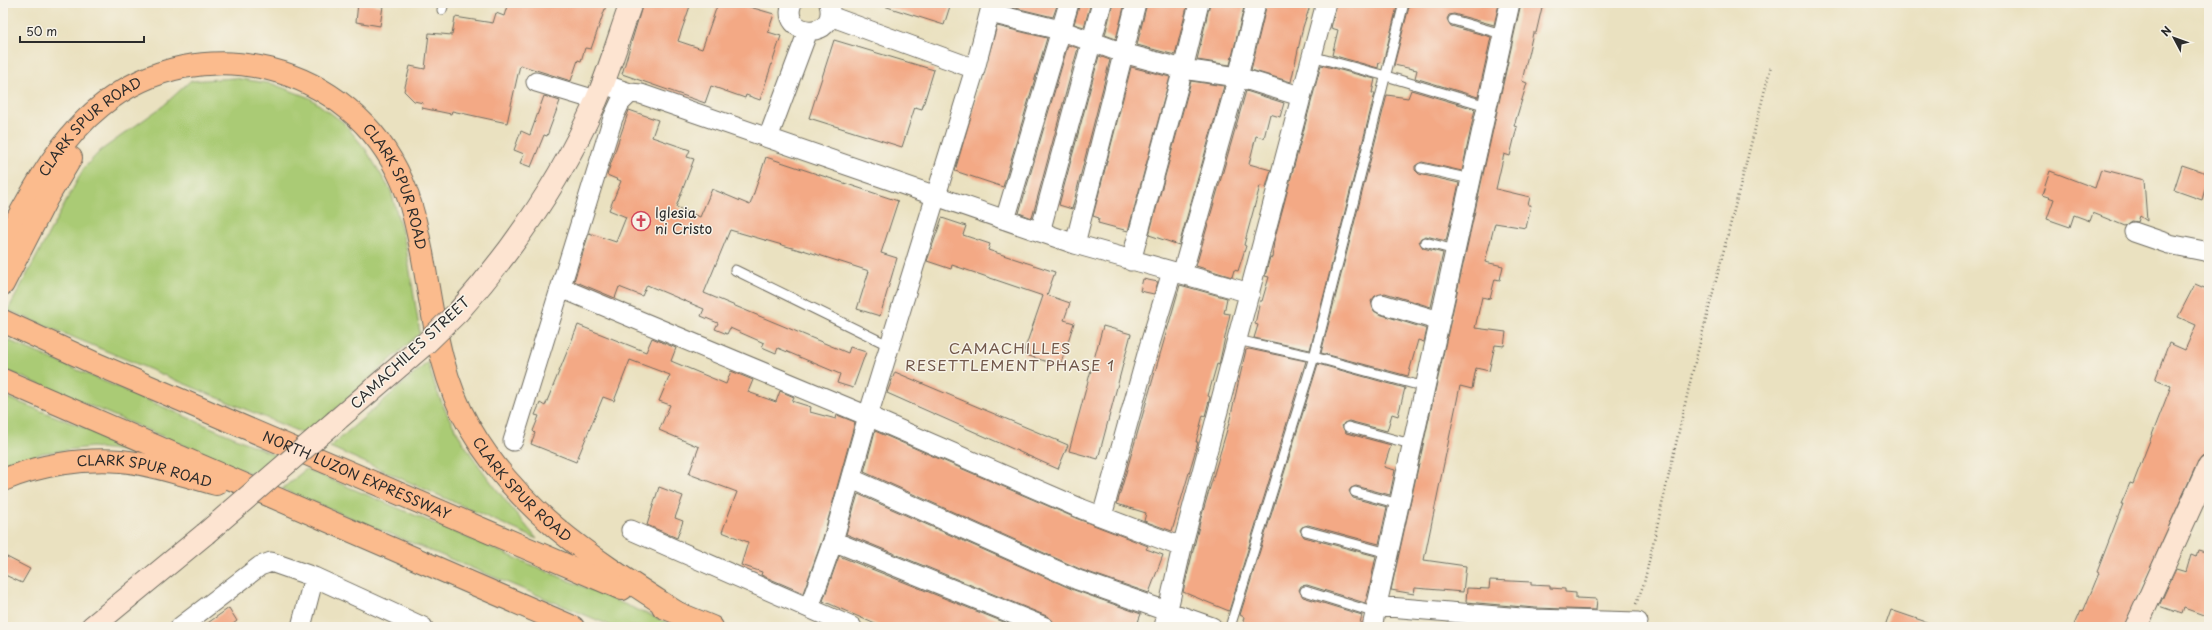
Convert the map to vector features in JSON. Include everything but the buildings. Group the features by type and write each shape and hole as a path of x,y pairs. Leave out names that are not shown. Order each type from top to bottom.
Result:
{"highway":[{"name":"CLARK SPUR ROAD","path":"3,245 55,155 85,120 99,107 131,85 176,68 221,63 246,65 281,71 309,82 340,102 363,123 386,151 409,198 446,376 461,411 479,444 515,488 558,531 588,554 676,612"},
{"path":"4,282 54,185 81,145 116,112 176,68"},
{"name":"NORTH LUZON EXPRESSWAY","path":"3,321 92,362 712,627"},
{"path":"3,380 573,627"},
{"name":"CLARK SPUR ROAD","path":"3,480 23,473 58,465 98,461 122,462 164,470 285,502"}],"street":[{"name":"CAMACHILES STREET","path":"92,627 205,534 424,345 458,312 488,278 539,207 582,131 599,92 631,3"},
{"path":"1005,220 1069,3"},
{"path":"1040,232 1102,3"},
{"path":"1075,244 1136,3"},
{"path":"1131,261 1183,69 1198,3"},
{"path":"1102,516 1149,347 1177,273 1238,77 1256,3"},
{"path":"1166,619 1182,547 1250,293 1300,96 1326,3"},
{"path":"1510,3 1454,250 1440,321 1411,444 1375,615 1533,623 1590,624 1634,622"},
{"path":"789,4 790,17 793,22 803,30 808,31 822,27 829,9 975,69"},
{"path":"809,608 833,541 852,479 868,416 934,197 975,69 991,8 1060,30 1123,53 1183,69 1238,77 1300,96"},
{"path":"768,138 808,31"},
{"path":"536,82 599,92 641,94 934,197 1075,244 1131,261 1250,293"},
{"path":"513,441 613,118 620,103 630,93"},
{"path":"2134,232 2169,244 2209,252"},
{"path":"561,288 868,416 1102,516 1182,547"},
{"path":"1382,304 1440,321"},
{"path":"2136,627 2209,466"},
{"path":"852,479 1166,619 1212,627"},
{"path":"631,530 852,627"},
{"path":"833,541 1045,627"},
{"path":"180,627 260,566 271,562 314,577 423,627"},
{"path":"301,627 314,577"}],"lane":[{"path":"1230,627 1314,357 1404,3"},
{"path":"1453,20 1502,34"},
{"path":"1311,56 1386,76 1487,106"},
{"path":"1421,168 1471,179"},
{"path":"1425,242 1454,250"},
{"path":"735,270 890,346"},
{"path":"1237,340 1314,357 1425,387"},
{"path":"1348,427 1411,444"},
{"path":"1355,492 1399,504"},
{"path":"1306,531 1388,553"},
{"path":"1306,592 1375,615"}],"path":[{"path":"1634,622 1692,374 1771,66"}],"green space":[{"path":"234,78 273,84 310,98 344,123 366,150 391,191 406,247 420,333 307,435 8,310 84,168 100,151 163,106 190,81"},
{"path":"3,338 282,458 259,477 3,369"},
{"path":"428,362 435,387 458,434 487,477 537,539 330,447"},
{"path":"3,396 139,449 137,453 92,447 42,453 3,469"},
{"path":"306,469 678,627 614,627 282,489"}],"place":[{"name":"Iglesia ni Cristo","path":"641,221"}],"district":[{"name":"CAMACHILLES RESETTLEMENT PHASE 1","path":"1010,358"}]}
